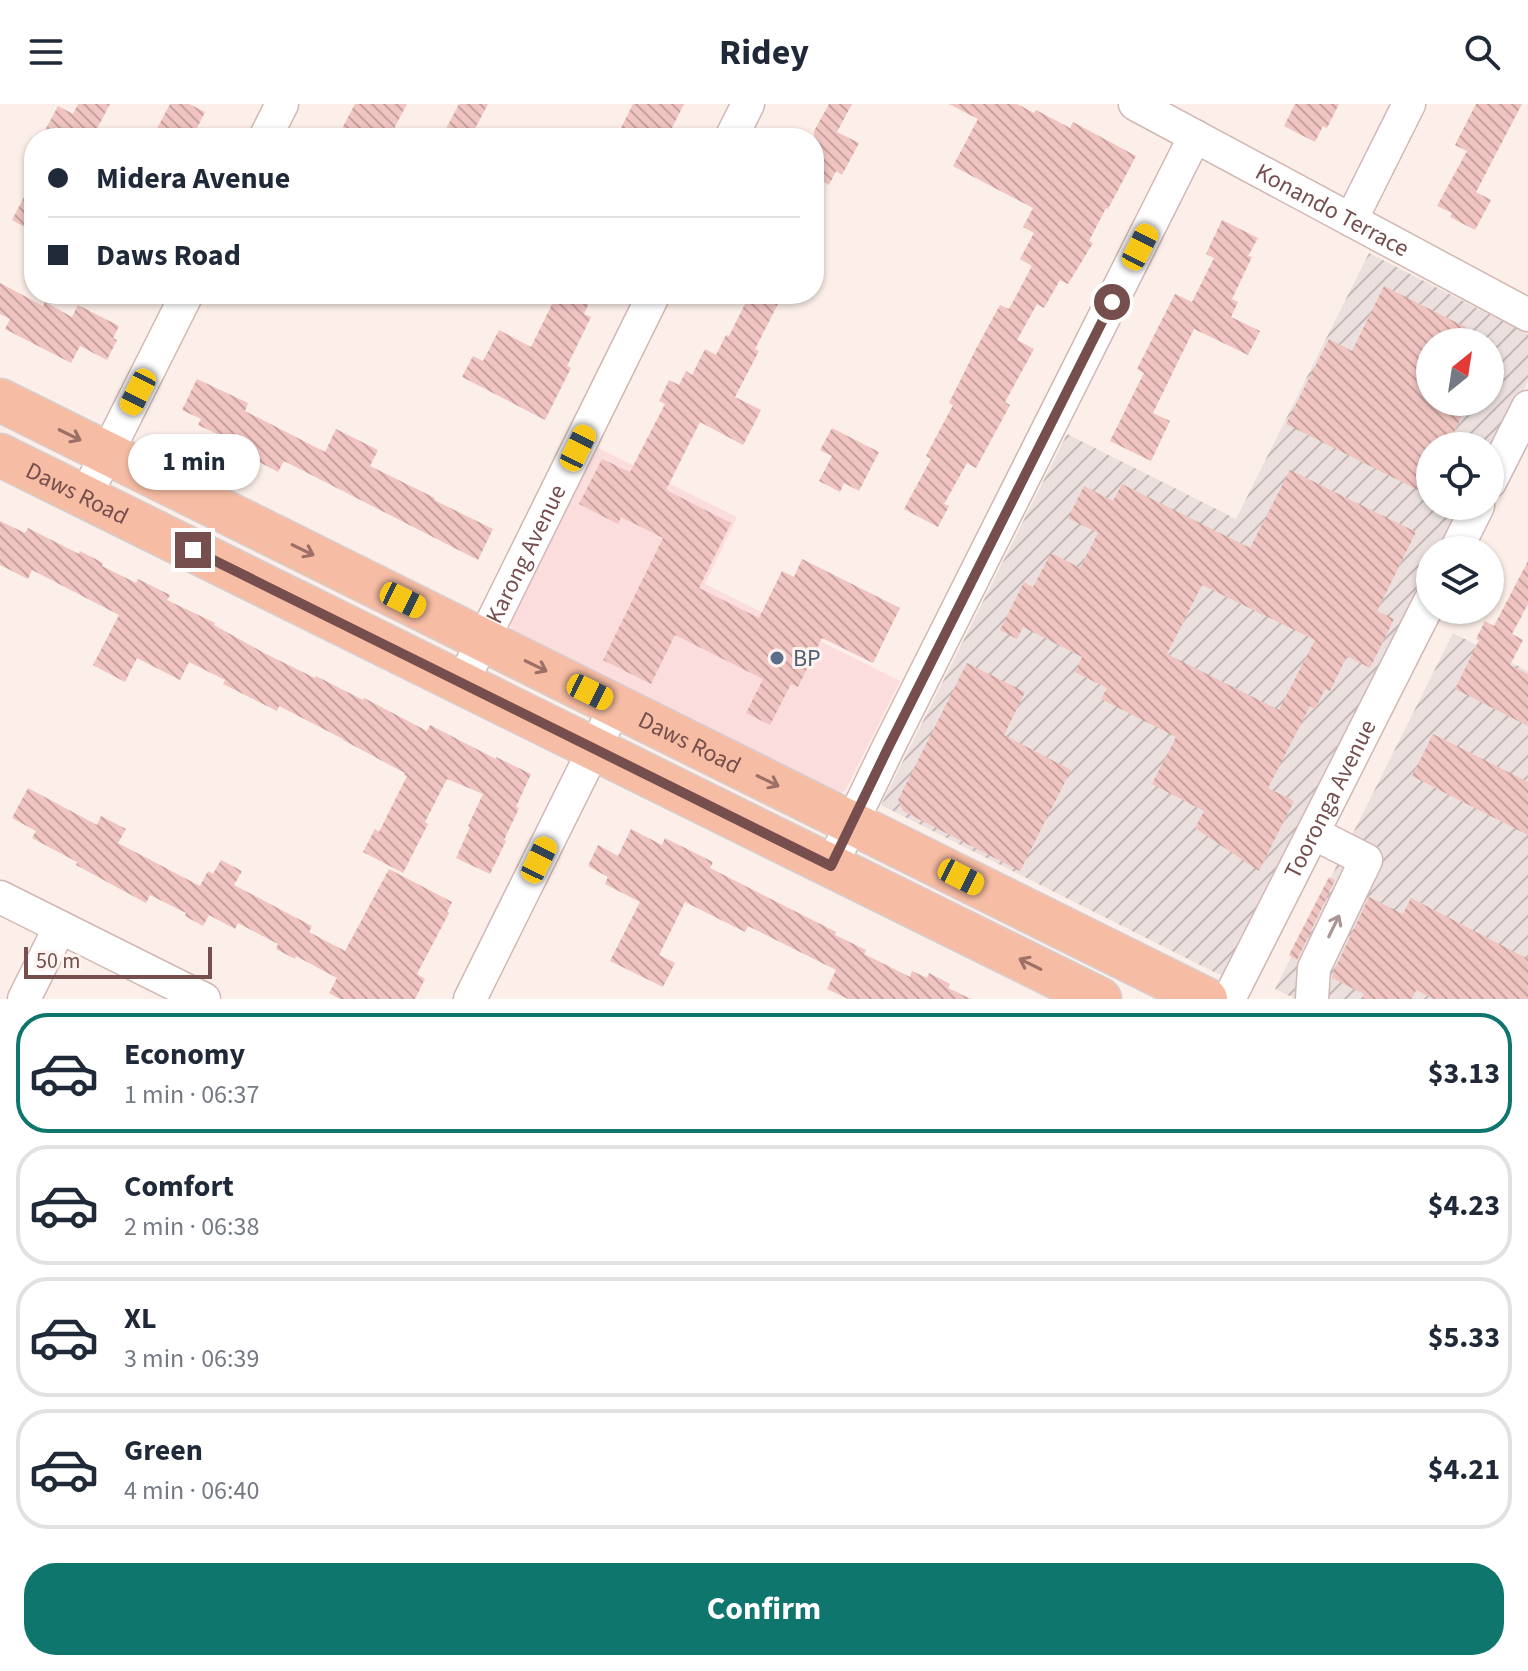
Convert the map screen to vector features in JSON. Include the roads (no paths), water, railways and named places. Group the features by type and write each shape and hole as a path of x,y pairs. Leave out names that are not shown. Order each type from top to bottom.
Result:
{"main road":[{"name":"Daws Road","path":"0,400 1206,999"},
{"name":"Daws Road","path":"0,455 1100,999"}],"street":[{"path":"270,128 282,104"},
{"path":"736,128 748,104"},
{"name":"Konando Terrace","path":"1135,104 1528,315"},
{"path":"1351,220 1409,104"},
{"path":"831,866 1195,136"},
{"path":"85,497 182,304"},
{"name":"Karong Avenue","path":"462,683 649,304"},
{"path":"1504,454 1528,407"},
{"name":"Tooronga Avenue","path":"1229,999 1418,624"},
{"path":"470,999 616,705"},
{"path":"1312,999 1314,968 1366,860 1313,833"},
{"path":"0,897 204,999"},
{"path":"24,999 60,927"}],"place":[{"name":"BP","path":"777,658"}]}
